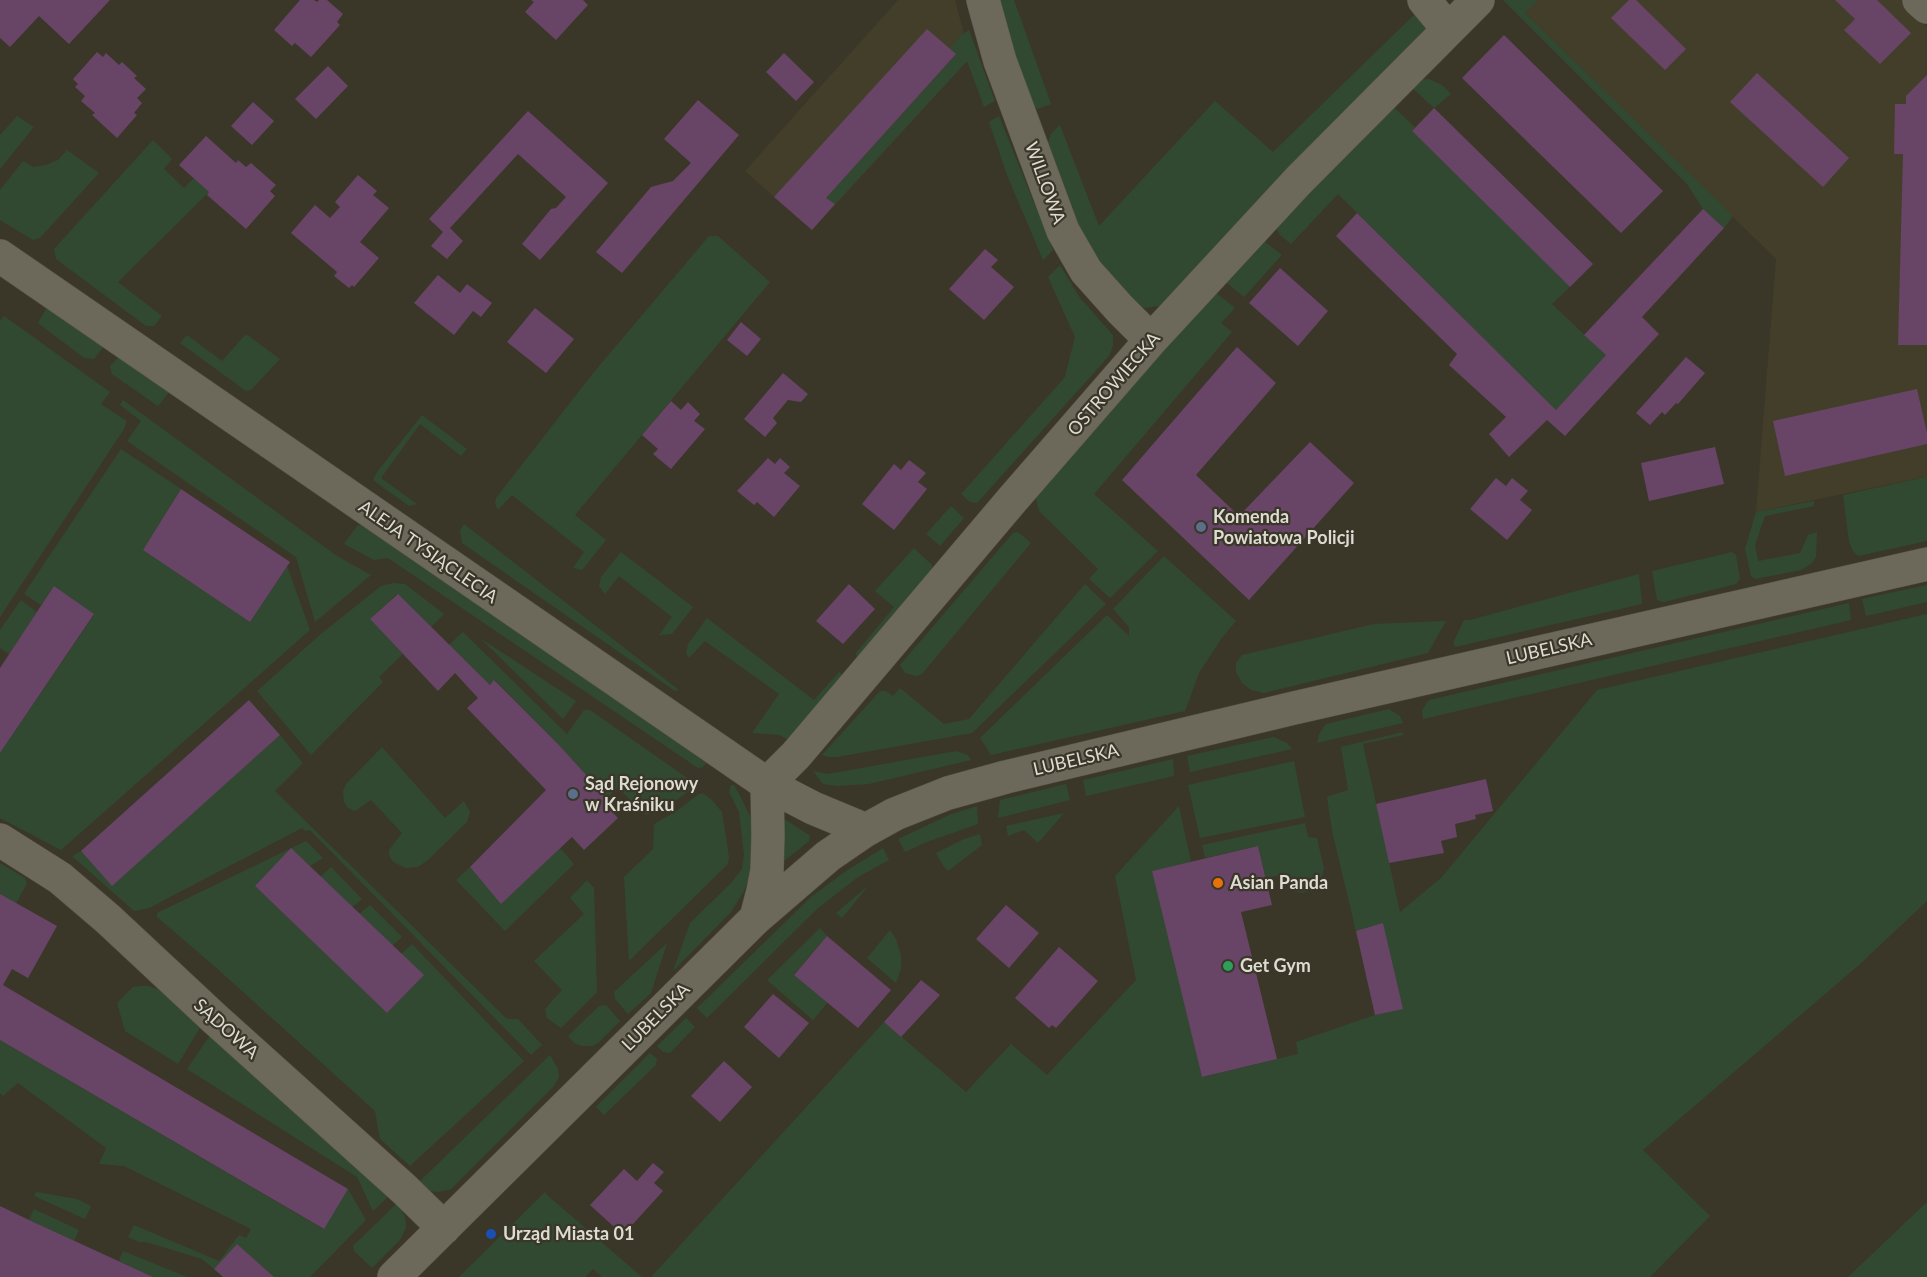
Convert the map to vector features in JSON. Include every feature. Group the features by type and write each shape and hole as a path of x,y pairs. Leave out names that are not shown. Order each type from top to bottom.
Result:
{"street":[{"name":"WILLOWA","path":"983,0 1000,61 1063,231 1086,271 1151,340"},
{"path":"1424,0 1448,29"},
{"name":"OSTROWIECKA","path":"767,784 796,755 1151,340 1298,181 1478,0"},
{"path":"1919,0 1927,7"},
{"name":"ALEJA TYSIĄCLECIA","path":"0,256 767,784 813,808 866,830"},
{"name":"LUBELSKA","path":"394,1277 756,918 820,862 866,830 924,802 1006,777 1305,705 1927,564"},
{"path":"756,918 767,870 767,784"},
{"name":"SĄDOWA","path":"0,840 60,878 108,919 444,1228"}],"shaded area":[{"path":"898,0 955,0 964,34 960,36 968,60 812,230 745,171"},
{"path":"1538,0 1901,0 1927,26 1927,483 1924,477 1756,512 1776,259 1525,13"}],"green space":[{"path":"997,0 1014,0 1051,104 1038,109 1030,104"},
{"path":"1406,0 1415,0 1426,21 1426,30 1171,300 1159,306 1146,308 1134,305 1119,294 1070,213 1046,147 1051,134 1060,125 1099,226 1215,101 1273,152 1416,13"},
{"path":"1503,0 1538,0 1525,13 1733,216 1724,228 1703,209 1687,184"},
{"path":"969,30 995,101 984,107 967,61 835,204 826,198 956,55 950,49 960,36"},
{"path":"1429,79 1442,85 1451,94 1434,108 1409,85 1417,80"},
{"path":"1389,103 1415,127 1412,131 1570,287 1552,304 1606,355 1556,410 1338,194 1291,244 1280,235 1276,228"},
{"path":"17,116 34,127 0,169 0,135"},
{"path":"999,116 1053,250 1043,260 1007,175 989,122"},
{"path":"153,140 172,159 164,169 184,188 194,178 209,192 118,282 162,316 154,326 146,326 56,259 54,249"},
{"path":"67,150 99,173 40,238 33,240 0,220 0,190 23,161 33,167 46,165 58,160"},
{"path":"709,236 718,236 770,282 575,515 606,540 582,570 573,568 584,552 512,495 498,510 495,504 496,498 594,372"},
{"path":"1258,241 1265,242 1282,255 1244,297 1227,283 1226,278"},
{"path":"1060,265 1080,298 1113,335 1113,346 1109,356 977,503 970,502 961,494 1065,377 1075,337 1048,277"},
{"path":"1215,292 1235,308 1221,323 1232,332 1094,494 1158,551 1110,598 1089,579 1098,569 1039,511 1036,500 1037,492"},
{"path":"53,308 105,345 94,359 84,358 38,323 46,309"},
{"path":"4,316 110,392 101,404 127,421 124,429 0,617 0,321"},
{"path":"246,334 280,359 251,390 246,391 180,343 187,335 222,361"},
{"path":"120,356 170,391 158,406 112,374 110,366"},
{"path":"123,400 337,556 371,575 315,622 296,557 127,441 141,421 120,405"},
{"path":"422,415 467,449 461,456 420,424 381,478 417,504 409,506 373,480"},
{"path":"121,449 181,489 143,550 250,622 287,566 310,630 61,850 0,818 0,753 94,615 54,586 41,605 24,594"},
{"path":"1925,477 1927,483 1927,541 1858,556 1849,542 1843,495"},
{"path":"1814,501 1814,506 1765,516 1755,545 1758,561 1800,553 1808,535 1817,532 1816,557 1811,564 1801,570 1755,579 1751,576 1745,549 1756,512"},
{"path":"951,506 964,518 940,546 926,534"},
{"path":"464,524 679,690 675,691 462,543 460,531"},
{"path":"361,525 547,650 706,763 703,767 698,768 388,558 374,560 344,544 357,526"},
{"path":"1018,532 1031,543 922,674 917,676 905,673 900,665 1013,533"},
{"path":"914,548 932,565 933,571 858,657 855,654 894,607 875,591"},
{"path":"621,552 693,607 672,634 659,635 672,617 619,576 605,594 599,586 601,577"},
{"path":"1732,552 1736,555 1740,579 1736,584 1664,602 1657,600 1652,571"},
{"path":"1164,556 1236,621 1199,673 1185,711 991,755 980,738 1107,615 1129,636 1129,627 1113,609"},
{"path":"1639,574 1642,604 1455,647 1453,643 1464,620"},
{"path":"393,583 405,584 444,614 431,627 397,594 370,619 403,654 379,677 383,682 311,755 257,691 322,633 381,586"},
{"path":"1085,584 1106,604 972,733 837,757 822,755 880,691 886,691 893,696 900,688 944,724 969,719"},
{"path":"1927,585 1927,602 1866,616 1862,599"},
{"path":"21,600 37,612 9,654 0,648 0,630"},
{"path":"1849,603 1851,620 1423,719 1422,710 1429,700"},
{"path":"1927,614 1927,901 1860,964 1643,1150 1710,1216 1650,1277 651,1277 884,1022 966,1092 1011,1044 1047,1075 1136,980 1115,876 1179,806 1191,862 1153,871 1203,1077 1298,1054 1296,1042 1402,1008 1382,924 1356,931 1332,831 1327,797 1348,790 1341,747 1403,732 1403,735 1363,744 1400,912 1441,878 1597,690"},
{"path":"707,618 814,700 840,671 843,682 791,742 780,735 752,733 779,694 705,641 689,658 686,653 688,644"},
{"path":"1446,621 1428,653 1264,693 1251,690 1242,683 1236,672 1236,663 1242,655 1374,624"},
{"path":"463,632 567,734 584,710 590,710 690,780 692,789 668,806 646,815 618,788 607,798 495,680 490,685 449,645"},
{"path":"480,638 576,701 563,719"},
{"path":"1389,709 1400,716 1403,723 1317,743 1319,734 1326,724"},
{"path":"280,735 303,763 275,791 507,1019 518,1019 542,1045 531,1055 310,830 305,831 302,828 149,908 136,911 72,856 81,851 112,885"},
{"path":"1274,737 1287,743 1292,749 1190,772 1187,756"},
{"path":"382,747 445,818 464,801 470,812 467,822 418,867 406,868 393,862 389,850 402,833 371,800 355,811 348,808 344,802 343,791 346,784"},
{"path":"956,751 968,755 971,760 869,784 837,786 823,784 813,771 828,774"},
{"path":"1173,759 1174,776 1086,796 1083,780"},
{"path":"1294,761 1305,817 1200,838 1188,785"},
{"path":"1066,784 1070,800 998,818 1000,800"},
{"path":"731,785 734,785 752,820 751,873 744,891 731,912 673,971 690,923 742,869 744,855 739,812 729,792"},
{"path":"699,794 704,794 711,799 722,812 728,864 629,961 624,877 653,849 654,824"},
{"path":"977,806 978,824 905,852 898,839 949,815"},
{"path":"1064,813 1038,843 1024,830 1008,836 1006,826"},
{"path":"783,818 810,837 809,841 784,861"},
{"path":"1305,823 1308,837 1317,838 1324,868 1320,884 1314,890 1302,893 1294,891 1286,874 1266,878 1258,846 1205,858 1202,845"},
{"path":"980,834 982,845 948,871 936,853"},
{"path":"306,841 323,858 310,866 291,849 255,886 387,1013 423,976 401,954 412,944 524,1061 410,1166 380,1139 375,1111 157,917 157,913"},
{"path":"560,848 574,864 505,931 456,880 470,867 501,903"},
{"path":"883,848 889,860 858,877 817,909 707,1018 697,1008 811,897 846,871"},
{"path":"0,863 25,878 27,883 16,904 0,894"},
{"path":"331,867 362,899 352,907 320,877"},
{"path":"587,880 594,888 597,992 561,1028 547,1018 545,1009 562,990 534,961 584,914 570,898"},
{"path":"869,885 842,918 836,913"},
{"path":"370,905 402,937 392,946 359,914"},
{"path":"820,928 827,936 794,974 828,1002 813,1020 767,980"},
{"path":"890,930 896,939 901,955 901,969 896,983 867,958"},
{"path":"667,943 651,993 628,1014 615,999 614,992"},
{"path":"149,986 159,990 201,1026 178,1064 125,1031 117,1003 133,987"},
{"path":"606,1005 620,1021 592,1046 574,1043 568,1036 599,1006"},
{"path":"686,1018 695,1027 670,1053 663,1052 657,1046"},
{"path":"211,1034 389,1196 373,1211 357,1177 187,1069"},
{"path":"0,1040 323,1229 348,1189 366,1220 310,1277 274,1277 237,1244 214,1269 202,1259 128,1237 134,1225 219,1261 239,1235 246,1238 251,1229 124,1166 99,1164 106,1148 18,1083 3,1096 0,1093"},
{"path":"650,1053 657,1059 656,1065 604,1115 596,1107"},
{"path":"550,1055 558,1069 559,1077 554,1086 451,1189 430,1191 418,1183"},
{"path":"36,1192 77,1199 91,1206 85,1219 34,1196"},
{"path":"545,1192 642,1277 602,1277 593,1269 585,1277 459,1277"},
{"path":"1927,1202 1927,1277 1848,1277"},
{"path":"397,1203 404,1215 406,1228 400,1240 372,1268 354,1251 353,1246"},
{"path":"34,1209 79,1230 74,1241 29,1220"},
{"path":"123,1251 187,1277 153,1277 119,1261"}],"building":[{"path":"0,0 110,0 69,44 39,16 10,47 0,38"},
{"path":"300,0 317,2 327,0 343,14 337,22 340,25 311,57 295,43 292,46 274,30"},
{"path":"531,0 583,0 588,5 556,40 525,12 534,2"},
{"path":"1629,0 1636,0 1686,49 1665,70 1611,18"},
{"path":"1835,0 1877,0 1911,33 1880,64 1844,30 1855,19"},
{"path":"927,29 956,54 826,198 835,204 812,230 774,197"},
{"path":"1504,35 1663,191 1621,233 1462,78"},
{"path":"97,52 103,57 106,53 119,65 122,62 137,76 134,78 146,89 137,98 142,103 134,113 137,115 117,138 92,115 95,113 81,101 85,96 75,87 78,84 73,79"},
{"path":"784,53 814,82 796,101 766,72"},
{"path":"328,66 348,86 316,119 295,99"},
{"path":"1757,73 1849,158 1823,187 1730,102"},
{"path":"1927,75 1927,345 1898,345 1903,154 1894,154 1895,104 1906,104 1906,96"},
{"path":"698,100 739,135 622,273 596,252 651,187 673,181 691,163 664,139"},
{"path":"253,102 274,121 252,145 231,126"},
{"path":"1434,108 1593,264 1570,287 1412,131"},
{"path":"528,111 608,183 540,260 522,244 551,209 556,208 566,197 518,154 450,228 463,241 447,259 431,246 443,232 429,219"},
{"path":"206,136 236,163 238,160 246,167 251,163 276,185 270,191 275,196 246,229 207,195 209,192 179,165"},
{"path":"358,175 377,191 373,195 389,208 360,242 379,258 354,287 352,285 349,288 334,276 337,272 291,233 315,205 330,218 340,207 335,202"},
{"path":"1703,209 1724,228 1642,317 1659,334 1565,436 1547,420 1509,457 1489,434 1506,417 1449,365 1457,354 1336,236 1357,213 1556,410 1606,355 1584,335"},
{"path":"985,249 998,260 991,267 1014,287 984,320 949,289"},
{"path":"1280,268 1328,311 1298,346 1249,303"},
{"path":"438,275 460,293 467,284 492,303 481,317 473,311 454,335 414,303"},
{"path":"535,308 574,339 546,373 507,342"},
{"path":"741,322 761,339 747,356 727,340"},
{"path":"1237,347 1276,383 1196,475 1239,516 1310,442 1354,483 1249,600 1122,480"},
{"path":"1686,357 1705,373 1678,404 1676,403 1665,415 1662,412 1650,425 1636,413"},
{"path":"783,373 808,394 801,402 788,400 773,418 777,423 765,437 744,419"},
{"path":"1917,389 1927,433 1927,444 1785,476 1773,421"},
{"path":"671,401 681,410 688,402 700,414 694,421 705,429 671,469 653,454 658,449 642,435"},
{"path":"1715,447 1724,484 1649,501 1641,463"},
{"path":"768,458 775,464 780,458 790,467 784,473 800,486 774,517 757,502 754,505 737,491"},
{"path":"909,460 926,473 918,482 927,489 894,530 862,504 894,464 901,470"},
{"path":"1496,478 1506,486 1512,478 1528,491 1520,500 1532,510 1507,540 1470,509"},
{"path":"181,489 290,562 250,622 143,550"},
{"path":"849,584 875,609 843,644 816,621"},
{"path":"54,586 94,614 0,753 0,668"},
{"name":"Sąd Rejonowy w Kraśniku","path":"398,594 490,685 494,680 559,745 607,798 603,803 618,818 584,850 572,837 501,904 470,867 546,790 467,708 478,698 455,673 438,691 370,619"},
{"path":"249,700 280,735 112,886 81,851"},
{"path":"1486,779 1493,811 1475,815 1476,819 1455,824 1457,837 1441,841 1444,853 1389,863 1376,804"},
{"path":"1258,846 1272,905 1241,912 1277,1059 1202,1077 1152,871"},
{"path":"291,848 424,975 387,1013 255,886"},
{"path":"0,894 57,926 28,978 12,969 3,985 348,1189 324,1229 0,1040"},
{"path":"1006,905 1039,933 1009,968 976,939"},
{"path":"1383,923 1403,1009 1375,1015 1356,931"},
{"path":"827,936 891,990 858,1028 794,975"},
{"path":"1059,947 1098,981 1056,1028 1052,1025 1049,1028 1015,998"},
{"path":"921,980 940,995 901,1037 884,1022"},
{"path":"773,994 809,1023 779,1058 744,1027"},
{"path":"724,1061 752,1087 720,1122 691,1096"},
{"path":"653,1163 664,1172 654,1183 663,1191 623,1235 590,1205 624,1169 637,1181"},
{"path":"0,1206 29,1220 153,1277 0,1277"},
{"path":"237,1244 274,1277 223,1277 214,1269"}],"place":[{"name":"Komenda Powiatowa Policji","path":"1201,527"},
{"name":"Sąd Rejonowy w Kraśniku","path":"573,794"},
{"name":"Asian Panda","path":"1218,883"},
{"name":"Get Gym","path":"1228,966"},
{"name":"Urząd Miasta 01","path":"491,1234"}]}
